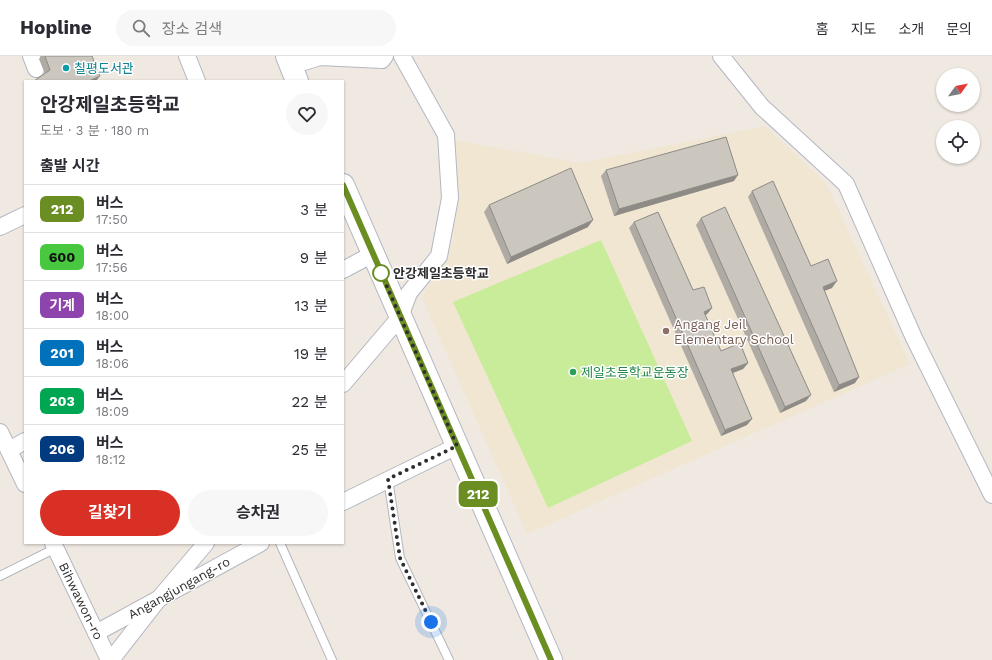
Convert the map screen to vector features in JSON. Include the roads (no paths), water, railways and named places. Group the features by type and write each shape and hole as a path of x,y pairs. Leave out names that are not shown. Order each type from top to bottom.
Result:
{"main road":[{"path":"344,188 551,660"}],"street":[{"path":"187,56 197,80"},
{"path":"292,72 320,57 382,60 385,56"},
{"path":"344,383 400,317 409,293 439,256 450,198 446,135 402,56"},
{"path":"721,56 762,107 846,184 914,338 992,495"},
{"path":"0,227 24,215"},
{"path":"344,269 373,254"},
{"path":"0,432 24,482"},
{"path":"8,450 24,442"},
{"path":"344,501 457,446"},
{"path":"110,660 157,600 205,544"},
{"name":"Angangjungang-ro","path":"96,632 259,544"},
{"name":"Bihwawon-ro","path":"54,546 110,660"}],"lane":[{"path":"388,479 400,558 449,660"},
{"path":"280,544 332,660"},
{"path":"0,576 54,546"}],"place":[{"name":"칠평도서관","path":"66,68"},
{"name":"안강제일초등학교","path":"381,273"},
{"name":"Angang Jeil Elementary School","path":"666,331"},
{"name":"제일초등학교운동장","path":"573,372"}]}
